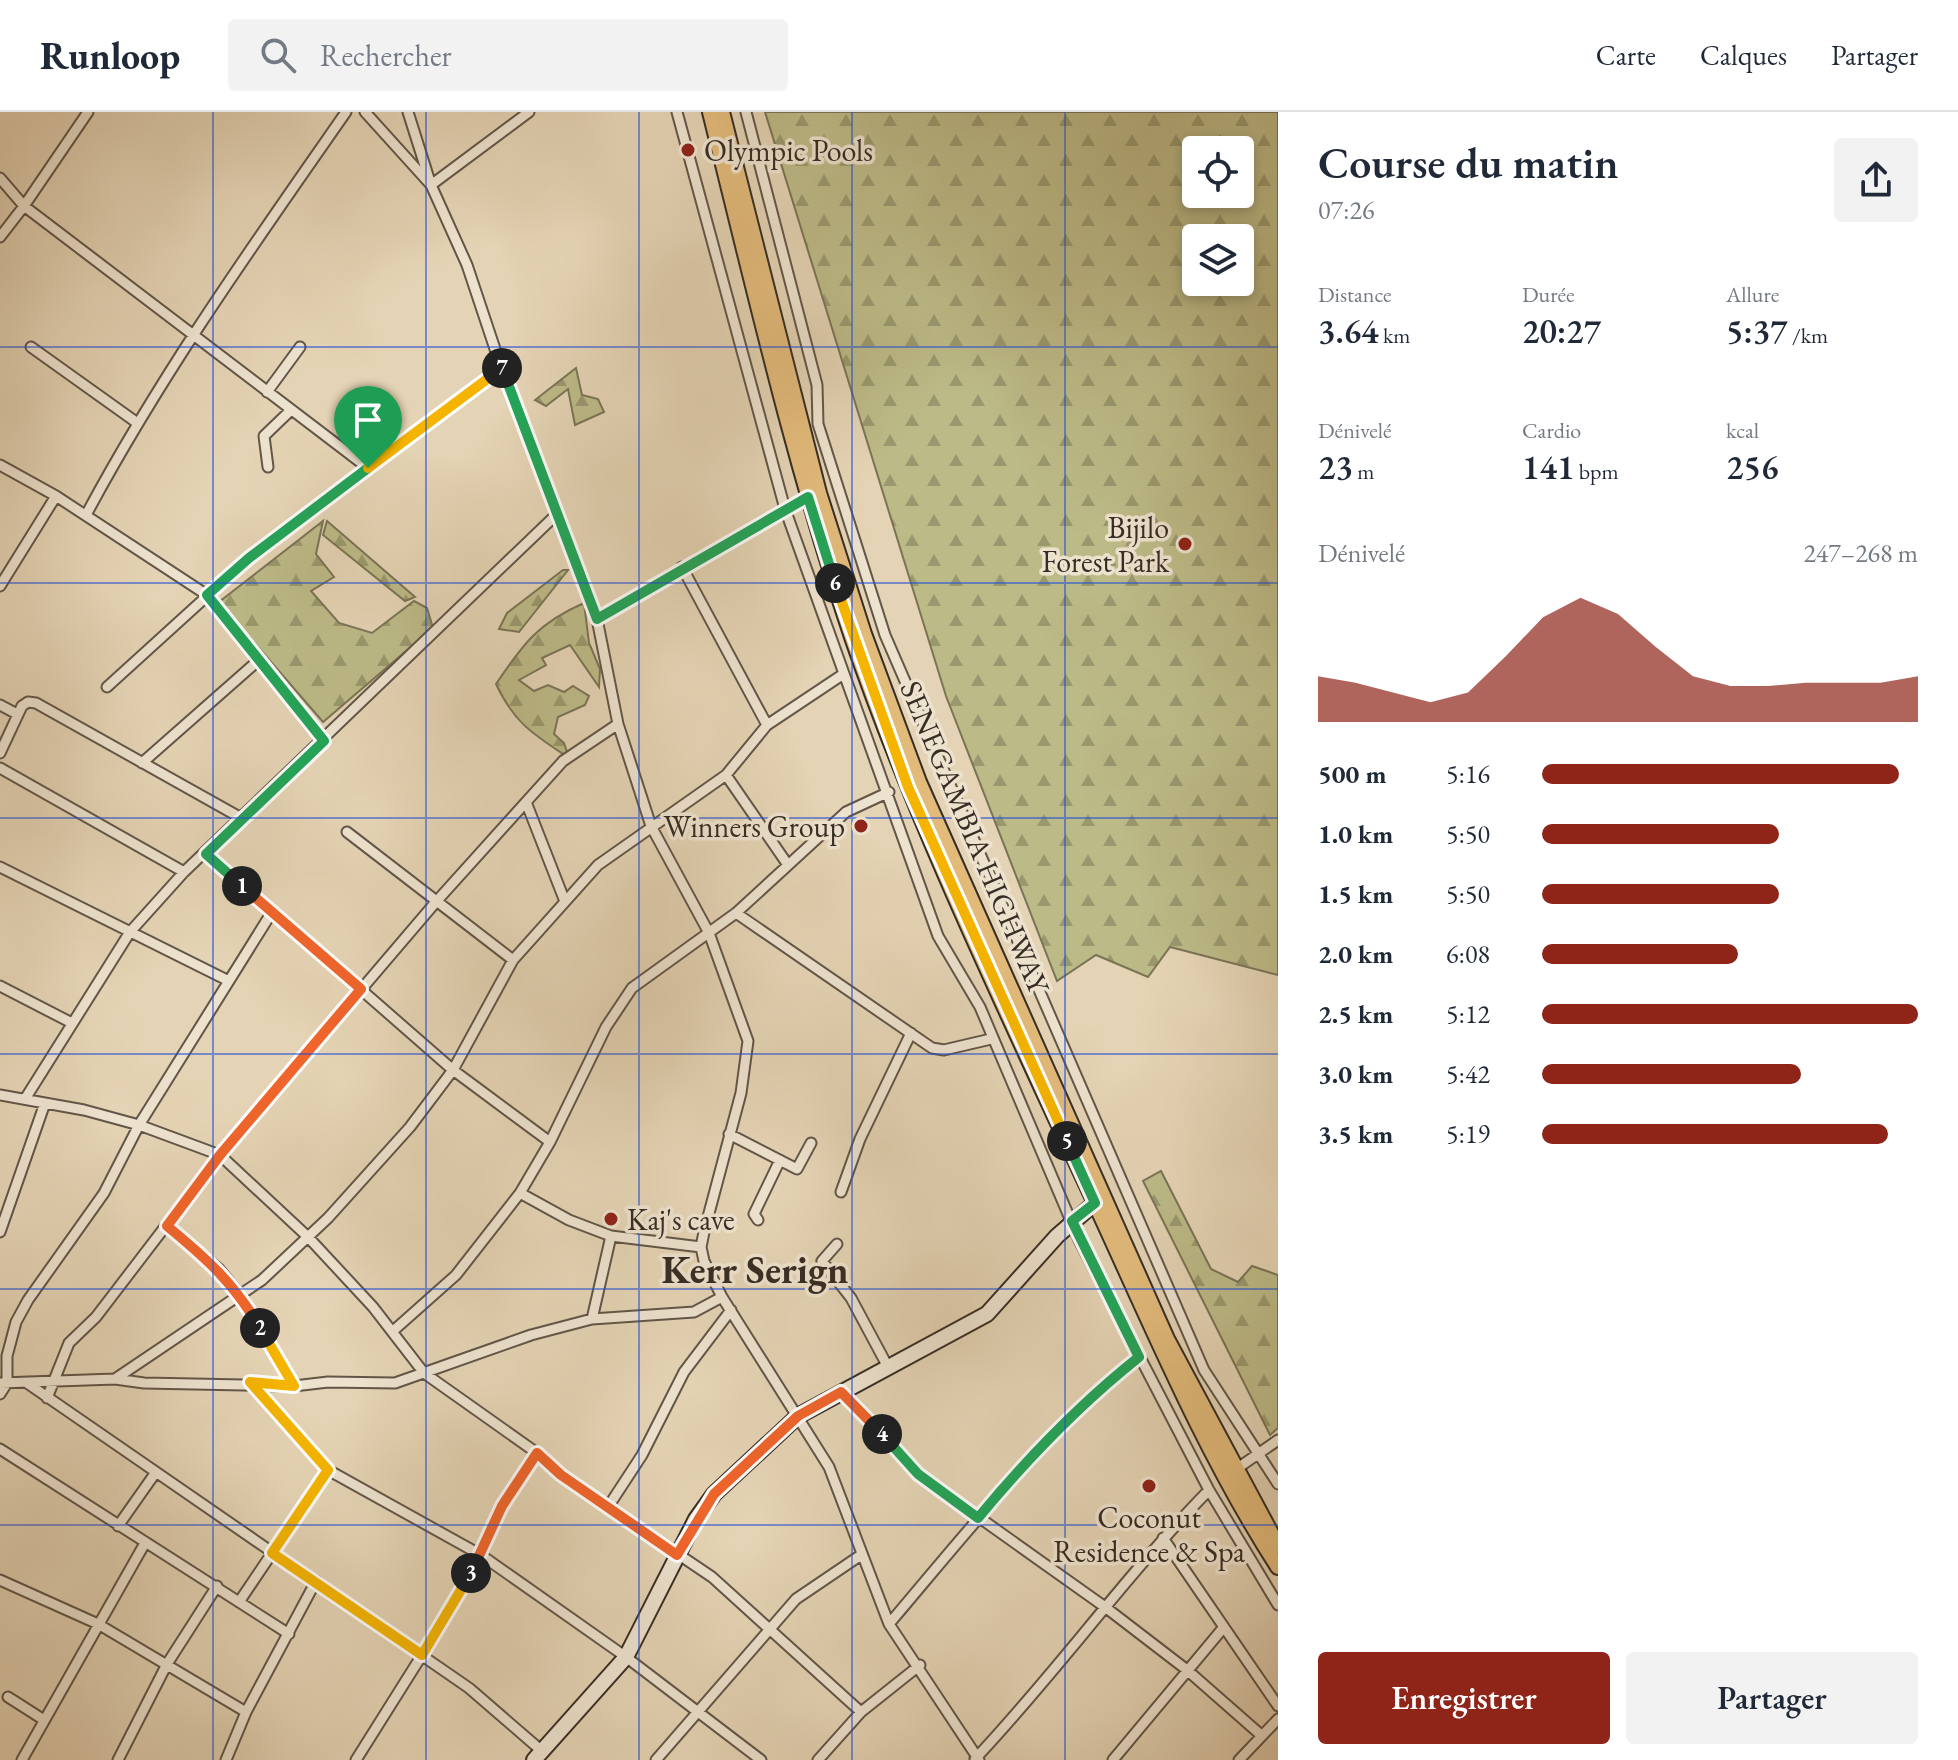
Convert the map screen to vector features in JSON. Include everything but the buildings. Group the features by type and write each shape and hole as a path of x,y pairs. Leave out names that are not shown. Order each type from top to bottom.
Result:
{"main road":[{"name":"SENEGAMBIA HIGHWAY","path":"710,112 808,497 857,649 908,787 1157,1343 1239,1503 1278,1567"},
{"name":"SENEGAMBIA HIGHWAY","path":"722,112 816,480 875,666 919,782 1167,1339 1278,1546"}],"street":[{"path":"0,237 88,112"},
{"path":"86,515 136,422 192,335 346,112"},
{"path":"365,112 431,185"},
{"path":"408,112 431,185 461,249 501,367 597,619 618,724 651,826 709,933 748,1041 741,1093 701,1247 722,1297 829,1467 849,1510 861,1555 889,1624 920,1665 977,1759 1163,1538 1209,1490"},
{"path":"431,185 529,112"},
{"path":"677,112 785,509 842,675 889,792 938,936 980,1007 991,1039 1072,1221 1139,1357 1209,1490 1278,1605"},
{"path":"746,112 817,385 818,424 885,635 1204,1370 1278,1484"},
{"path":"397,146 415,134"},
{"path":"0,178 24,206 368,468"},
{"path":"31,347 136,422"},
{"path":"267,392 300,347"},
{"path":"107,687 249,558 501,367"},
{"path":"268,467 264,436 291,410"},
{"path":"0,465 56,496 207,595 324,741"},
{"path":"0,586 56,496"},
{"path":"597,619 682,567 808,497"},
{"path":"25,1099 70,1022 130,932 184,872 243,819 557,514"},
{"path":"682,567 767,725"},
{"path":"142,763 260,659"},
{"path":"115,1379 241,1296 308,1237 410,1127 453,1070 513,960 564,899 598,865 726,775 767,725 842,675"},
{"path":"0,753 17,714 28,702 36,703 243,819"},
{"path":"0,705 17,714"},
{"path":"47,1398 51,1381 69,1343 96,1317 220,1155 435,903 563,761 618,724"},
{"path":"0,768 184,872"},
{"path":"726,775 788,865"},
{"path":"393,1331 456,1275 520,1193 550,1142 606,1027 632,988 736,913 846,812 889,792"},
{"path":"526,802 564,899"},
{"path":"347,832 435,903 513,960"},
{"path":"206,854 453,1070 550,1142"},
{"path":"0,867 229,981"},
{"path":"0,1394 16,1322 47,1268 104,1193 139,1125 272,912"},
{"path":"736,913 932,1048 944,1050 991,1039"},
{"path":"0,986 70,1022"},
{"path":"841,1192 860,1139 911,1033"},
{"path":"0,1095 139,1125 220,1155 308,1237 393,1331 424,1373 537,1453 561,1475 712,1577 861,1712"},
{"path":"0,1232 45,1103"},
{"path":"729,1134 797,1169 811,1143"},
{"path":"758,1220 754,1214 780,1160"},
{"path":"520,1193 569,1220 611,1236 701,1247"},
{"path":"27,1383 469,1688 538,1756 626,1657 677,1555 714,1494 798,1416 987,1314 1072,1221 1095,1203"},
{"path":"167,1226 219,1269 241,1296 294,1386"},
{"path":"592,1319 611,1236"},
{"path":"837,1244 822,1261 851,1298 888,1367"},
{"path":"4,1383 115,1379 144,1383 250,1382 294,1386 328,1382 395,1383 531,1335 592,1319 694,1312 722,1297"},
{"path":"608,1507 642,1455 684,1372 731,1310"},
{"path":"889,1624 1010,1480 1106,1383 1139,1357"},
{"path":"250,1382 328,1470 481,1555 626,1657 761,1760"},
{"path":"841,1392 918,1474 1105,1607 1187,1670 1261,1735"},
{"path":"1235,1470 1278,1440"},
{"path":"0,1449 289,1634"},
{"path":"356,1760 481,1555 502,1506 537,1453"},
{"path":"239,1602 328,1470"},
{"path":"118,1526 156,1472"},
{"path":"1163,1538 1278,1706"},
{"path":"22,1760 145,1543"},
{"path":"656,1760 696,1710 796,1599 861,1555"},
{"path":"0,1580 98,1624 246,1712"},
{"path":"230,1758 246,1712 316,1581"},
{"path":"118,1760 167,1664 217,1586"},
{"path":"1113,1760 1224,1627"},
{"path":"818,1760 861,1712 920,1665"},
{"path":"8,1697 44,1720"},
{"path":"1239,1760 1278,1719"}],"green space":[{"path":"765,112 1278,112 1278,975 1170,947 1148,977 1096,955 1057,981 946,696"},
{"path":"576,368 582,395 598,399 604,412 575,425 568,389 546,406 535,400"},
{"path":"323,521 316,554 334,577 311,591 339,623 372,633 414,601 427,608 433,628 323,722 219,602"},
{"path":"327,521 415,597 405,601 323,535"},
{"path":"563,570 568,570 519,632 499,629 507,613"},
{"path":"584,603 589,643 600,669 599,687 570,645 542,658 546,665 519,680 534,691 548,685 564,692 573,686 589,696 585,705 558,717 554,734 564,743 569,758 518,719 496,684 533,636 555,618"},
{"path":"1161,1171 1211,1269 1238,1282 1252,1266 1278,1275 1278,1428 1270,1435 1143,1181"}],"place":[{"name":"Olympic Pools","path":"688,150"},
{"name":"Bijilo Forest Park","path":"1185,544"},
{"name":"Winners Group","path":"861,826"},
{"name":"Kaj's cave","path":"611,1219"},
{"name":"Coconut Residence & Spa","path":"1149,1486"}],"district":[{"name":"Kerr Serign","path":"755,1269"}],"route":[{"path":"501,367 597,619 682,567 808,497 853,638 908,787 1095,1203 1072,1221 1139,1357 1106,1383 1010,1480 978,1518 918,1474 841,1392 798,1416 714,1494 696,1519 677,1555 561,1475 537,1453 502,1506 481,1555 422,1655 272,1553 328,1470 250,1382 294,1386 241,1296 219,1269 167,1226 220,1155 361,989 206,854 324,741 207,595 249,558 368,468 501,367"}]}
